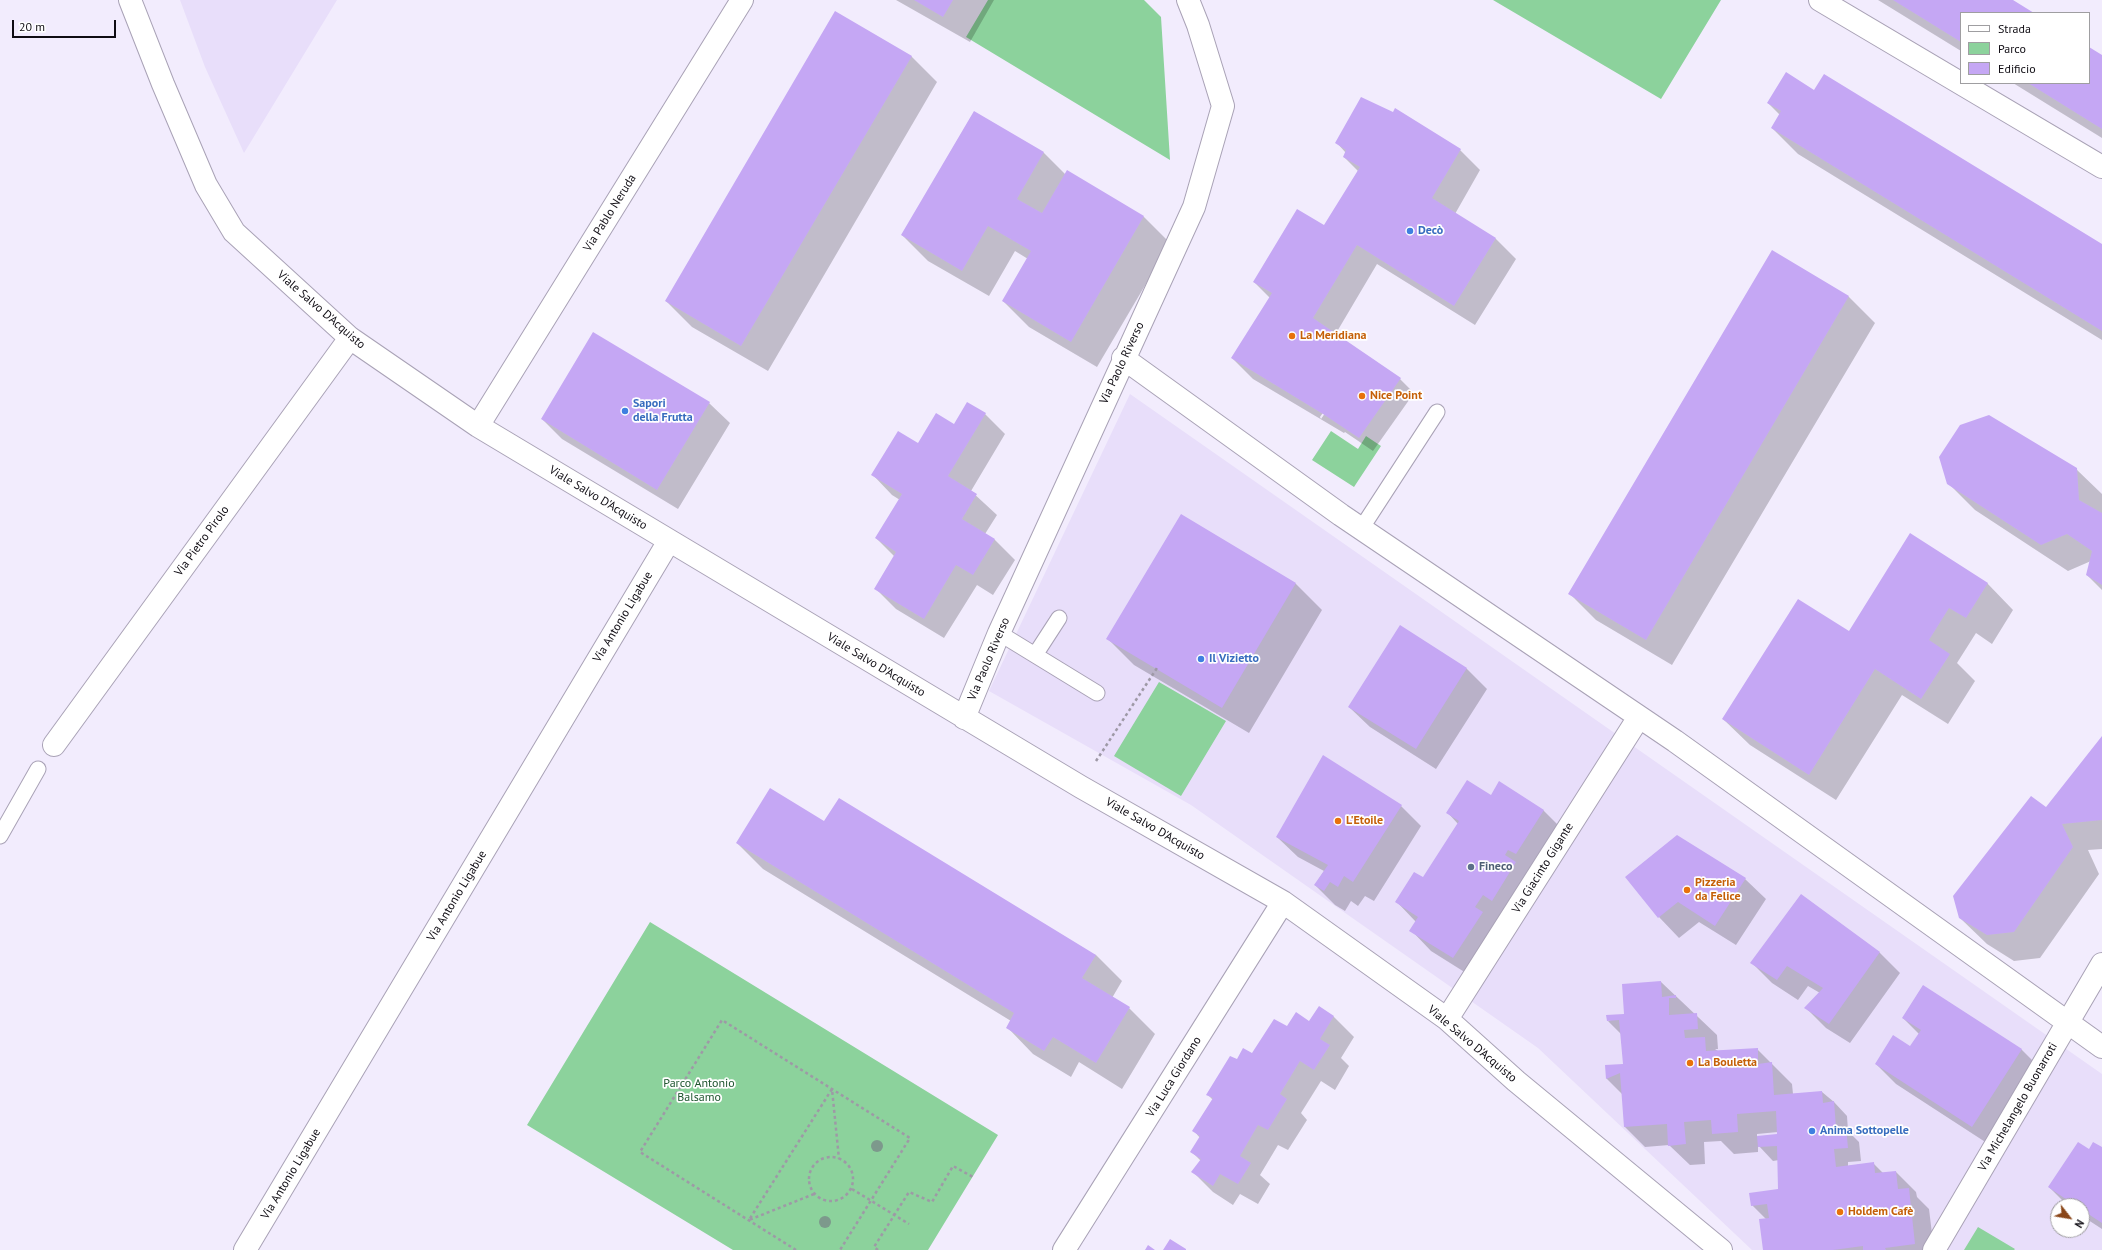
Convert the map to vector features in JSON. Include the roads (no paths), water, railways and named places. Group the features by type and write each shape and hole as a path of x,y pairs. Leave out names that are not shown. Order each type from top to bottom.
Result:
{"street":[{"name":"Viale Salvo D'Acquisto","path":"130,0 163,84 206,185 234,232 350,338 478,426 964,718 1081,787 1283,902 1446,1019 1516,1081 1721,1250"},
{"name":"Via Pablo Neruda","path":"478,426 742,0"},
{"name":"Via Paolo Riverso","path":"964,718 999,633 1194,207 1223,106 1198,25 1188,0"},
{"path":"1820,0 1960,83"},
{"path":"1961,84 2102,168"},
{"name":"Via Pietro Pirolo","path":"54,745 350,338"},
{"path":"1124,358 1361,529 1639,717 2102,1047"},
{"name":"Via Antonio Ligabue","path":"245,1250 669,541"},
{"name":"Via Giacinto Gigante","path":"1446,1019 1639,717"},
{"name":"Via Luca Giordano","path":"1064,1250 1283,902"},
{"name":"Via Michelangelo Buonarroti","path":"1934,1250 2102,964"}],"lane":[{"path":"1361,529 1437,412"},
{"path":"1035,655 1059,618"},
{"path":"999,633 1097,693"},
{"path":"0,836 38,769"}],"place":[{"name":"Decò","path":"1410,231"},
{"name":"La Meridiana","path":"1292,336"},
{"name":"Nice Point","path":"1362,396"},
{"name":"Sapori della Frutta","path":"625,411"},
{"name":"Il Vizietto","path":"1201,659"},
{"name":"L'Etoile","path":"1338,821"},
{"name":"Fineco","path":"1471,867"},
{"name":"Pizzeria da Felice","path":"1687,890"},
{"name":"La Bouletta","path":"1690,1063"},
{"name":"Anima Sottopelle","path":"1812,1131"},
{"name":"Holdem Cafè","path":"1840,1212"}],"park label":[{"name":"Parco Antonio Balsamo","path":"699,1091"}]}
